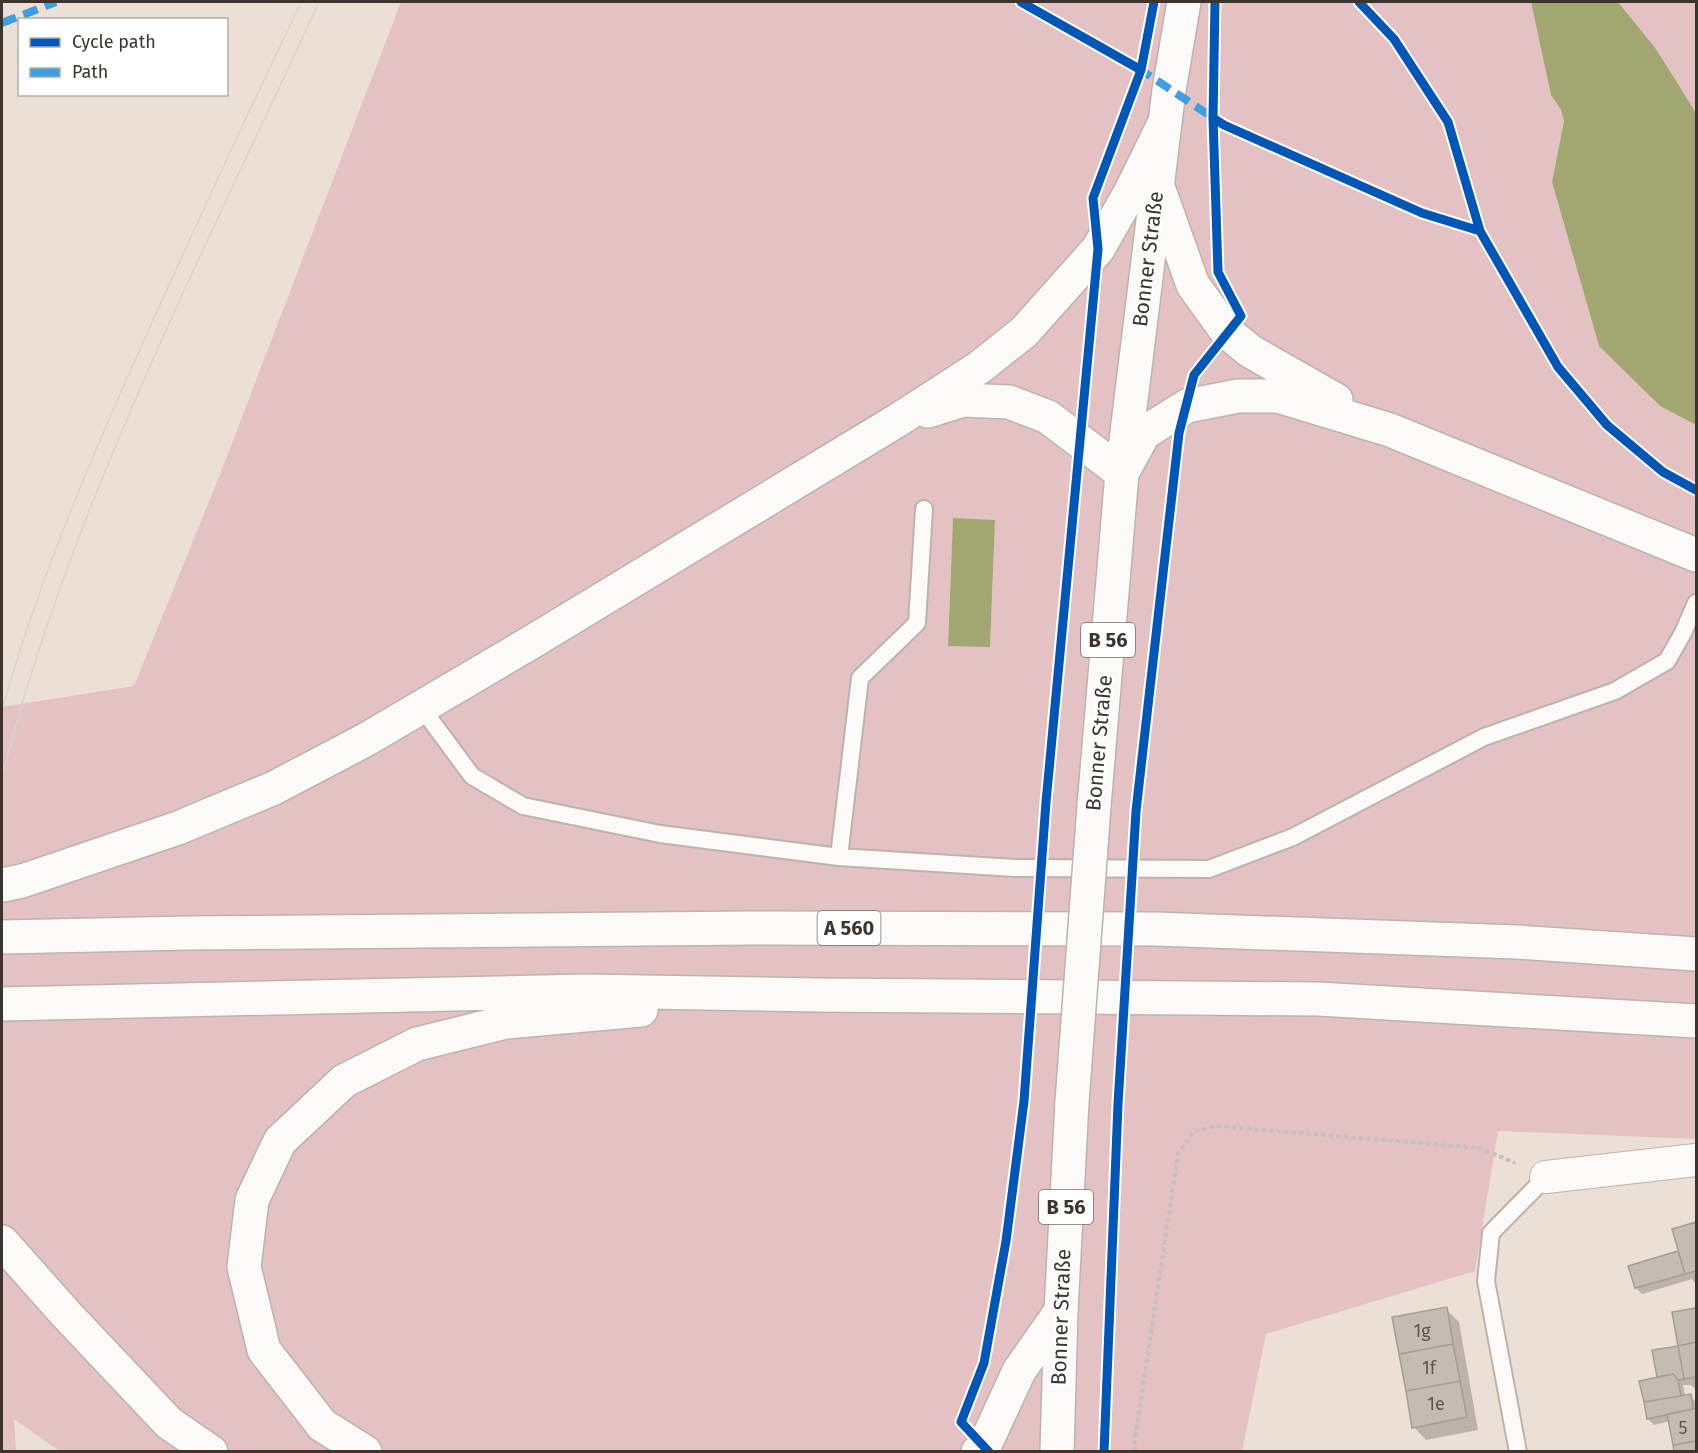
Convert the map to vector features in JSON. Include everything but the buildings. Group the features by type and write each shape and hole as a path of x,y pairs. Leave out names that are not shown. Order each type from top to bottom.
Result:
{"main road":[{"name":"Bonner Straße","path":"1057,1452 1061,1311 1072,1102 1122,473 1164,124 1184,2"},
{"path":"2,885 22,881 178,828 274,789 367,739 897,420 980,367 1024,332 1098,249 1130,193 1164,124"},
{"path":"1158,187 1193,285 1227,332 1250,351 1390,430"},
{"path":"897,420 963,400 1009,402 1048,417 1122,473 1144,433 1187,406 1238,396 1278,396 1390,430 1696,555"},
{"name":"A 560","path":"2,937 718,928 1156,929 1517,942 1696,954"},
{"path":"2,1004 584,991 1318,999 1696,1021"},
{"path":"364,1452 322,1425 264,1350 244,1267 252,1200 280,1141 344,1081 417,1044 506,1022 815,995"},
{"path":"2,1242 169,1423 211,1452"},
{"path":"978,1452 984,1447 1019,1371 1061,1311"}],"street":[{"path":"1546,1177 1696,1160"}],"lane":[{"path":"839,858 860,678 917,623 924,509"},
{"path":"421,706 472,776 523,806 660,834 839,858 1015,868 1209,869 1293,837 1484,737 1615,691 1667,661 1696,603"},
{"path":"1518,1452 1486,1281 1491,1233 1546,1177"}],"path":[{"path":"1141,1452 1133,1450 1178,1154 1193,1132 1216,1126 1480,1148 1546,1177"}],"shaded area":[{"path":"401,2 1531,2 1551,95 1561,110 1564,121 1552,182 1599,346 1660,406 1696,425 1696,1139 1498,1131 1475,1271 1266,1334 1242,1451 61,1452 14,1419 16,1451 2,1452 2,707 134,686 219,477","holes":["953,519 995,520 990,646 948,645"]},
{"path":"1531,2 1618,2 1656,49 1696,113 1696,425 1660,406 1599,346 1552,182 1564,121 1561,110 1551,95"},
{"path":"1618,2 1696,2 1696,113 1656,49"},
{"path":"953,518 995,520 990,647 948,646"}],"tram line":[{"path":"2,710 34,610 90,463 172,278 301,2"},
{"path":"2,776 31,675 64,576 102,479 186,287 319,2"}],"marked path":[{"path":"2,23 56,2"},
{"path":"1138,68 1215,119"}],"cycle path":[{"path":"1021,2 1141,70"},
{"path":"989,1452 961,1422 984,1363 1006,1241 1024,1101 1046,802 1098,249 1093,198 1141,70 1154,2"},
{"path":"1104,1452 1118,1104 1136,811 1179,433 1194,375 1241,316 1218,272 1213,118 1215,2"},
{"path":"1359,2 1394,39 1448,122 1480,231 1558,367 1607,425 1663,472 1696,490"},
{"path":"1213,118 1224,125 1422,213 1480,231"}]}
